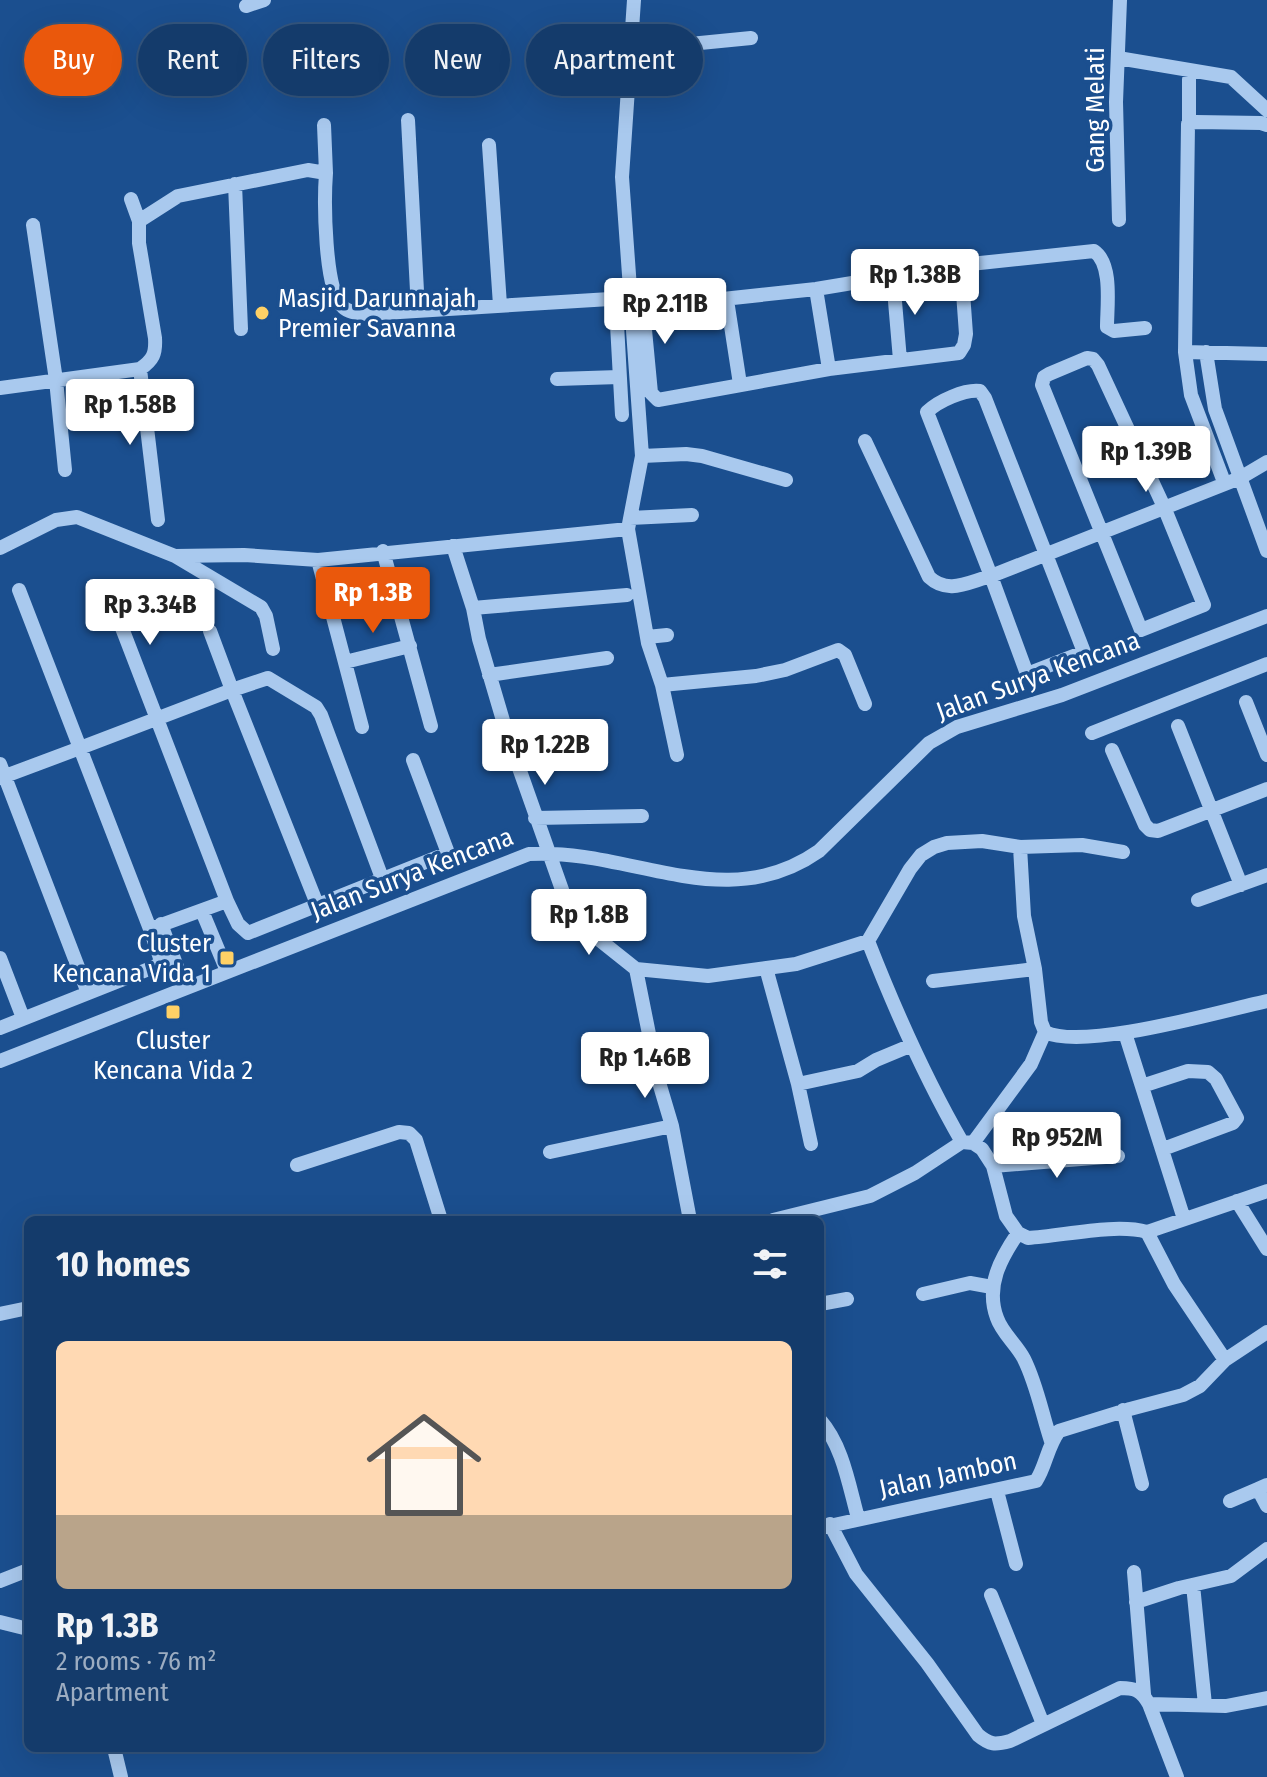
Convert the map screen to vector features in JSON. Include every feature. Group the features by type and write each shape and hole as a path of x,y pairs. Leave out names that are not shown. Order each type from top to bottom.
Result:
{"street":[{"path":"246,6 264,0"},
{"path":"632,24 634,0"},
{"name":"Gang Melati","path":"1119,220 1120,0"},
{"path":"703,43 751,38"},
{"path":"1118,58 1231,77 1267,110"},
{"path":"1189,79 1185,352 1191,395 1224,482"},
{"path":"626,96 622,177 636,309 642,456 629,523 647,637 662,685 677,755"},
{"path":"408,120 418,310"},
{"path":"1189,124 1235,122 1267,125"},
{"path":"324,125 328,258 336,295 342,307 367,314 610,299 616,306 622,415"},
{"path":"489,145 500,305"},
{"path":"139,221 178,196 308,170 326,173"},
{"path":"235,184 241,329"},
{"path":"0,388 140,369 150,362 156,353 139,243 139,221 131,199"},
{"path":"33,225 56,380 65,470"},
{"path":"636,309 816,289 961,265 1094,251 1105,268 1107,327 1114,331 1145,328"},
{"path":"636,309 651,393 658,400 829,369 959,353 964,345 961,265"},
{"path":"893,278 900,360"},
{"path":"816,289 829,369"},
{"path":"727,300 740,384"},
{"path":"1185,352 1267,354"},
{"path":"1206,352 1215,409 1267,551"},
{"path":"1087,358 1093,359 1164,507 1204,605 1141,630 1042,385 1044,377 1087,358"},
{"path":"140,369 158,520"},
{"path":"557,379 619,377"},
{"path":"973,390 980,391 985,398 1084,652 1027,674 991,576 927,412 933,406 973,390"},
{"path":"865,441 929,577 938,586 950,588 1046,556 1240,478 1267,462"},
{"path":"642,456 702,456 786,480"},
{"path":"175,556 244,555 318,560 692,515"},
{"path":"0,548 56,520 77,517 175,556 261,607 273,649"},
{"path":"453,546 473,608 489,675 535,818 572,918 636,969 689,1216"},
{"path":"383,551 431,726"},
{"path":"318,560 362,727"},
{"path":"107,589 227,901 238,924 248,933 448,853 413,760"},
{"path":"19,590 80,748 155,926 185,988"},
{"path":"473,608 627,595"},
{"name":"Jalan Surya Kencana","path":"0,1061 529,854 577,855 710,880 742,882 782,873 819,851 919,752 957,727 1062,695 1267,616"},
{"path":"210,631 317,904"},
{"path":"647,637 667,635"},
{"path":"345,662 410,646"},
{"path":"662,685 756,676 785,670 838,650 851,665 865,704"},
{"path":"489,675 607,658"},
{"path":"1092,733 1267,664"},
{"path":"88,993 2,773 80,748 268,678 316,707 321,715 382,878"},
{"path":"1246,702 1267,755"},
{"path":"1178,726 1241,885"},
{"path":"1112,750 1150,830 1158,831 1267,789"},
{"path":"535,818 642,816"},
{"path":"636,969 708,976 796,964 868,941 921,855 947,843 982,841 1020,847 1082,845 1123,852"},
{"path":"789,1216 870,1196 968,1143 1031,1064 1045,1032 1024,916 1020,847"},
{"path":"1198,900 1267,875"},
{"path":"155,926 227,901"},
{"path":"202,911 227,971"},
{"path":"0,1028 159,965 155,926"},
{"path":"868,941 912,1045 968,1143 982,1149 993,1166 1006,1216 1018,1233 1028,1238 1098,1231 1147,1232 1267,1191"},
{"path":"0,958 23,1018"},
{"path":"766,968 811,1144"},
{"path":"933,981 1035,969"},
{"path":"1045,1032 1067,1038 1125,1033 1267,1001"},
{"path":"1125,1033 1184,1219"},
{"path":"798,1084 858,1071 912,1045"},
{"path":"1142,1086 1188,1071 1208,1072 1216,1079 1237,1118 1233,1123 1163,1149"},
{"path":"550,1152 672,1126"},
{"path":"297,1165 399,1132 409,1133 416,1140 440,1216"},
{"path":"993,1166 1118,1156"},
{"path":"1237,1201 1267,1249"},
{"path":"1147,1232 1174,1284 1225,1360"},
{"path":"1018,1233 1000,1260 992,1287 997,1319 1024,1358 1035,1384 1051,1441"},
{"path":"923,1294 970,1283 992,1287"},
{"path":"824,1303 847,1299"},
{"path":"0,1314 24,1309"},
{"name":"Jalan Jambon","path":"825,1526 1036,1481 1051,1441 1059,1431 1183,1395 1200,1386 1225,1360 1267,1332"},
{"path":"1123,1410 1142,1484"},
{"path":"824,1426 842,1460 858,1518"},
{"path":"1230,1501 1263,1486 1267,1506"},
{"path":"997,1491 1016,1564"},
{"path":"825,1526 856,1574 927,1663 978,1735 987,1742 996,1745 1120,1688 1135,1688 1146,1699 1205,1705 1226,1706 1267,1698"},
{"path":"1136,1602 1231,1576 1267,1549"},
{"path":"0,1581 24,1572"},
{"path":"1134,1572 1146,1699 1177,1777"},
{"path":"1193,1585 1205,1705"},
{"path":"991,1595 1043,1724"},
{"path":"0,1622 24,1628"},
{"path":"115,1752 121,1777"}],"place":[{"name":"Masjid Darunnajah Premier Savanna","path":"262,313"},
{"name":"Cluster Kencana Vida 1","path":"227,958"},
{"name":"Cluster Kencana Vida 2","path":"173,1012"}]}
